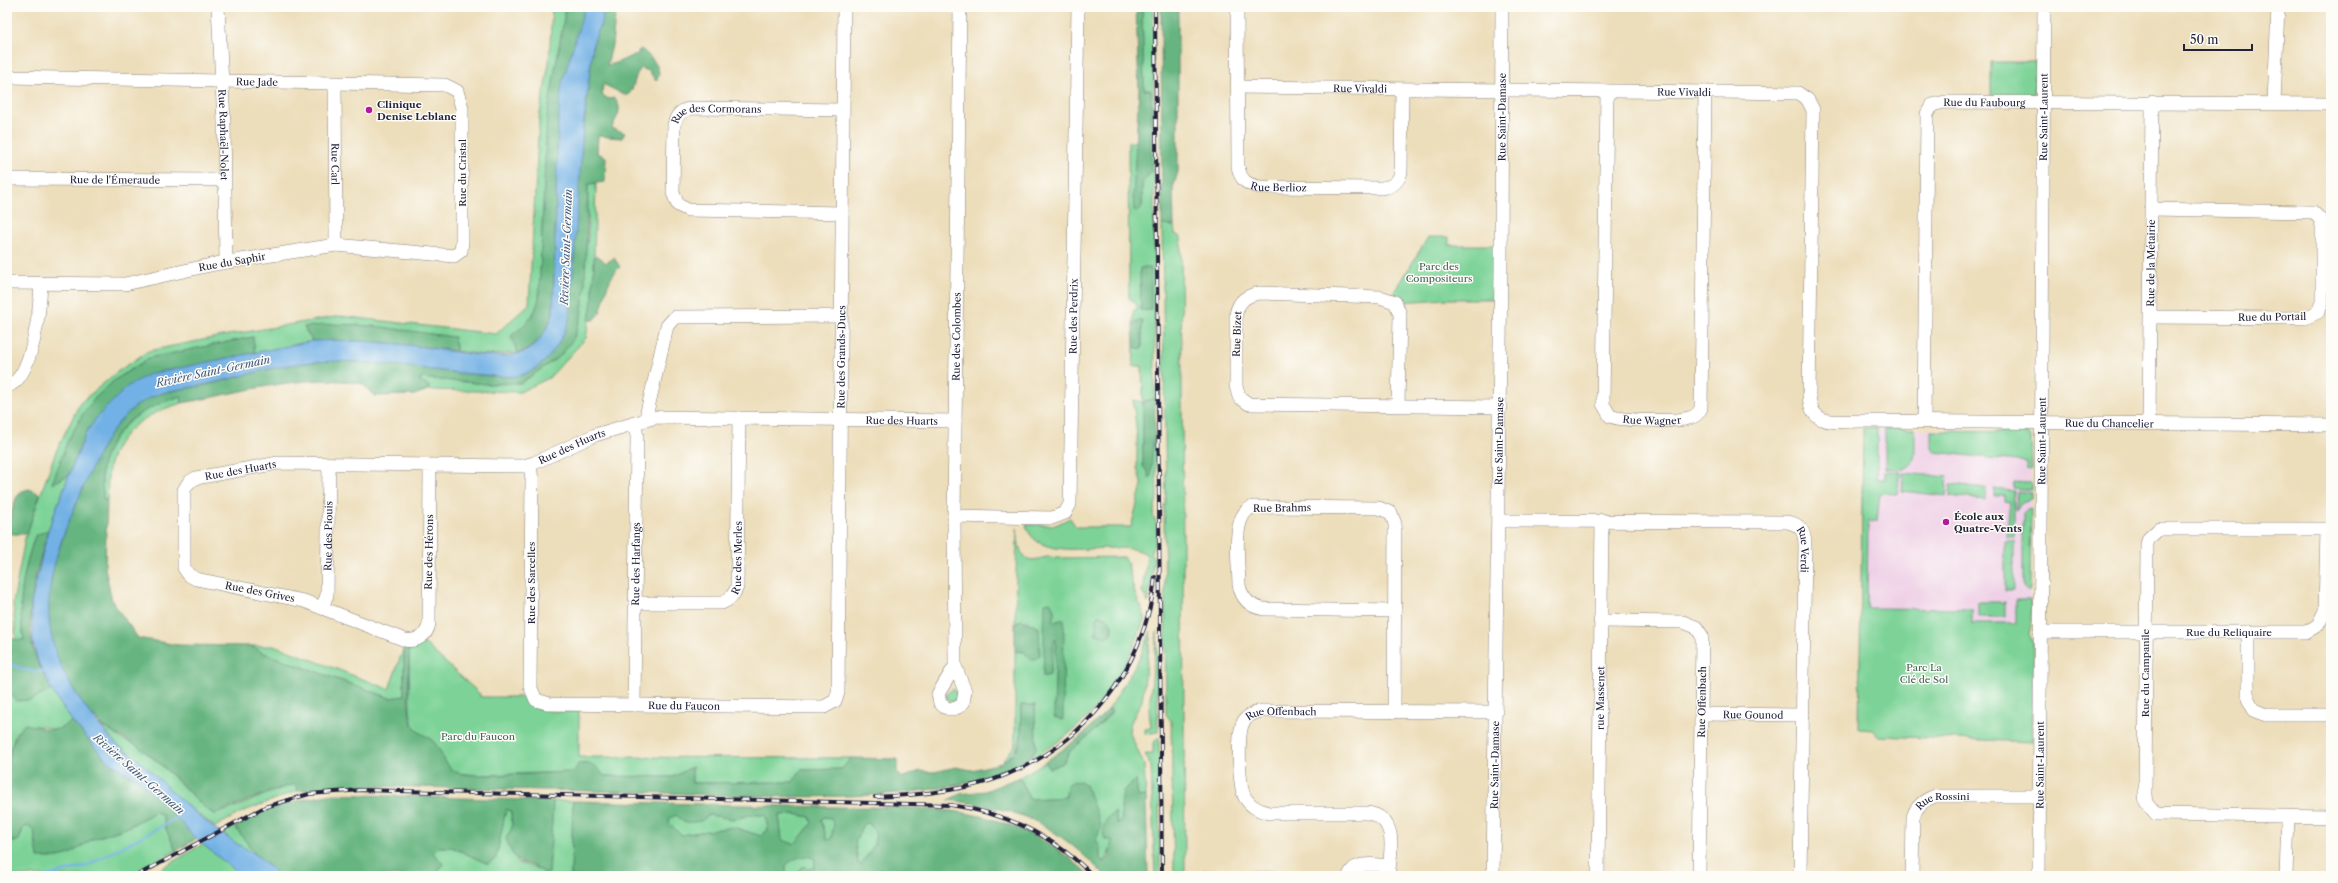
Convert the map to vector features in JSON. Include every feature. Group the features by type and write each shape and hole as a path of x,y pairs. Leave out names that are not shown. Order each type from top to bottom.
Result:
{"street":[{"name":"Rue Raphaël-Nolet","path":"218,7 226,262"},
{"name":"Rue des Grands-Ducs","path":"832,705 838,693 840,316 844,7"},
{"name":"Rue des Colombes","path":"955,666 954,516 960,7"},
{"name":"Rue des Perdrix","path":"954,516 1057,517 1065,513 1071,499 1078,7"},
{"name":"Rue Berlioz","path":"1237,7 1238,171 1243,181 1260,188 1381,188 1392,186 1397,182 1401,172 1402,90"},
{"name":"Rue Saint-Damase","path":"1493,876 1500,407 1503,90 1502,7"},
{"name":"Rue Saint-Laurent","path":"2039,876 2043,423 2044,7"},
{"path":"2274,103 2278,7"},
{"name":"Rue Jade","path":"7,77 445,85 457,91"},
{"name":"Rue Carl","path":"335,84 336,245"},
{"name":"Rue Vivaldi","path":"1238,87 1402,90 1798,93 1805,97 1812,107 1809,395 1810,408 1816,416"},
{"name":"Rue du Cristal","path":"457,91 462,108 462,242 458,255"},
{"name":"Rue Wagner","path":"1607,91 1603,404 1610,416 1631,420 1683,420 1695,416 1701,408 1706,92"},
{"name":"Rue du Faubourg","path":"1924,421 1928,110 1932,105 1938,102 2331,104"},
{"name":"Rue de la Métairie","path":"2149,424 2152,102"},
{"name":"Rue des Cormorans","path":"842,110 686,109 678,115 674,125 673,179 674,196 678,205 684,210 842,213"},
{"name":"Rue de l'Émeraude","path":"7,179 224,180"},
{"name":"Rue du Portail","path":"2151,317 2305,318 2314,315 2320,309 2322,284 2322,226 2320,219 2313,212 2152,209"},
{"name":"Rue du Saphir","path":"7,283 125,284 226,262 336,245 358,246 450,257 458,255"},
{"path":"7,386 20,378 30,352 41,283"},
{"name":"Rue Bizet","path":"1398,406 1400,320 1399,309 1395,302 1380,297 1259,293 1246,297 1238,304 1236,314 1236,386 1239,397 1244,402 1253,404 1398,406 1500,407"},
{"path":"647,419 647,412 667,326 675,317 840,316"},
{"name":"Rue du Chancelier","path":"1816,416 1828,421 2331,426"},
{"name":"Rue des Huarts","path":"189,482 201,477 272,464 530,465 595,434 656,417 955,422"},
{"name":"Rue des Merles","path":"635,603 722,604 729,600 734,594 737,587 739,418"},
{"name":"Rue des Harfangs","path":"634,423 637,436 634,706"},
{"name":"Rue des Piouis","path":"322,608 326,595 329,464"},
{"name":"Rue des Hérons","path":"421,637 429,624 430,465"},
{"name":"Rue des Sarcelles","path":"530,465 532,480 530,686 536,700"},
{"name":"Rue des Grives","path":"189,482 184,495 183,560 184,568 188,575 202,581 304,601 405,640 414,640 421,637"},
{"name":"Rue Brahms","path":"1394,712 1396,524 1391,513 1386,509 1253,507 1248,508 1240,520 1239,585 1241,592 1250,605 1264,609 1395,611"},
{"name":"Rue Verdi","path":"1498,521 1602,520 1787,522 1798,525 1805,539 1804,715 1800,876"},
{"name":"rue Massenet","path":"1598,876 1602,520"},
{"name":"Rue du Campanile","path":"2329,529 2169,527 2160,529 2149,538 2147,544 2144,631 2145,795 2146,802 2151,809 2156,814 2165,816 2331,817"},
{"name":"Rue du Reliquaire","path":"2040,632 2306,632 2313,628 2322,618 2325,611 2329,529"},
{"name":"Rue Offenbach","path":"1600,621 1683,622 1696,627 1702,636 1699,876"},
{"path":"2248,632 2247,691 2248,699 2254,710 2266,714 2331,715"},
{"name":"Rue du Faucon","path":"536,700 550,704 634,706 824,707 832,705"},
{"name":"Rue Offenbach","path":"1349,876 1353,869 1361,866 1389,871 1390,829 1378,816 1367,813 1269,813 1256,809 1243,794 1241,787 1241,731 1247,717 1261,711 1496,712"},
{"name":"Rue Gounod","path":"1702,714 1804,715"},
{"name":"Rue Rossini","path":"1912,876 1912,817 1915,809 1928,798 1934,796 2039,796"},
{"path":"2286,876 2288,817"}],"shaded area":[{"name":"École aux Quatre-Vents","path":"1863,428 2025,432 2031,436 2030,600 2016,600 2016,623 1972,623 1972,610 1861,608"}],"green space":[{"path":"552,7 566,7 547,117 539,298 535,310 529,320 511,336 518,353 485,355 456,351 456,344 351,324 304,327 312,341 255,354 253,337 149,358 115,380 96,397 52,483 69,475 48,530 35,536 27,562 22,587 21,612 24,640 16,641 13,603 25,538 56,451 80,403 117,372 148,351 222,336 340,316 496,334 529,304 539,118 549,63"},
{"path":"566,7 585,7 558,122 553,314 547,327 536,343 525,351 518,353 511,336 529,320 535,310 539,298 547,117"},
{"path":"604,7 616,7 612,45 607,65 638,54 638,51 641,49 655,63 659,72 656,81 649,71 641,68 638,71 630,93 627,96 603,84 602,95 609,99 615,98 619,106 619,110 612,128 625,133 622,138 598,136 597,153 606,157 605,182 588,184 585,288 581,317 573,340 560,356 521,383 487,384 420,378 420,382 429,386 428,390 414,395 374,396 363,384 318,380 272,385 182,403 181,396 143,412 123,427 115,437 108,449 102,467 103,500 107,500 105,568 112,601 138,638 177,645 251,646 261,652 390,698 404,696 404,647 409,648 409,711 413,726 417,731 433,741 445,761 452,769 463,774 493,775 574,772 578,764 590,764 596,767 604,776 673,777 692,767 692,783 793,782 801,770 842,769 851,758 897,759 897,773 901,778 920,771 934,772 956,767 972,770 1001,763 1015,753 1021,742 1021,705 1035,705 1036,749 1007,770 963,784 908,792 848,796 786,797 367,786 330,787 298,791 295,784 274,790 215,814 207,810 158,762 99,722 87,709 76,693 66,677 58,659 48,622 48,586 54,563 72,511 92,464 109,435 129,411 147,399 165,392 216,383 272,368 316,362 336,361 378,363 479,375 506,376 522,374 530,371 546,359 558,343 570,317 578,177 593,44 602,21"},
{"path":"1136,7 1142,7 1144,90 1151,90 1151,172 1142,183 1142,206 1139,212 1134,210 1133,196 1139,90"},
{"path":"1142,7 1153,7 1155,398 1143,402 1142,366 1133,366 1134,347 1142,348 1142,320 1133,324 1133,311 1137,309 1137,305 1129,298 1128,142 1137,142 1135,210 1142,206 1142,183 1151,146 1151,90 1144,90","holes":["1140,268 1151,310 1141,310"]},
{"path":"1161,7 1178,7 1178,172 1173,188 1174,226 1162,225"},
{"path":"1991,62 2036,62 2035,94 1991,95"},
{"path":"596,183 593,296 586,338 549,378 520,392 428,390 429,386 420,383 420,378 487,384 521,383 560,356 588,239 588,184"},
{"path":"1162,225 1174,226 1175,234 1181,237 1185,876 1174,876 1171,721 1166,714 1164,505 1166,504"},
{"name":"Parc des Compositeurs","path":"1428,237 1449,237 1449,245 1494,245 1494,299 1446,299 1401,302 1394,293"},
{"path":"594,256 601,258 606,263 614,258 620,267 610,281 598,316 594,320 589,320 593,296"},
{"path":"1140,268 1151,268 1151,310 1141,310"},
{"path":"1142,320 1142,349 1134,347 1133,324"},
{"path":"333,324 374,326 454,337 456,351 366,341 312,341 304,327"},
{"path":"253,337 255,354 221,361 128,386 97,417 86,433 69,475 52,484 67,442 83,414 96,397 115,380 149,358"},
{"path":"181,396 182,403 149,416 139,422 122,438 111,460 108,475 107,500 103,500 102,467 108,449 115,437 123,427 144,411 155,405"},
{"path":"1155,398 1155,439 1153,441 1151,477 1148,478 1148,472 1143,466 1143,402"},
{"path":"1133,400 1143,402 1143,466 1148,472 1153,441 1155,439 1157,498 1153,516 1157,534 1150,553 1154,558 1148,603 1142,591 1147,559 1146,554 1133,549 1062,549 1046,546 1033,538 1026,525 1056,525 1070,518 1076,527 1131,527 1142,485 1137,468 1137,436"},
{"name":"Parc La Clé de Sol","path":"1863,428 1877,428 1877,479 1885,479 1885,471 1900,472 1897,494 1880,493 1877,521 1868,522 1867,608 1972,609 1972,623 2016,623 2016,600 2030,600 2032,621 2029,635 2034,642 2032,742 1878,736 1874,730 1859,729"},
{"path":"1885,428 1888,430 1891,428 1915,429 1915,455 1910,466 1897,469 1885,468"},
{"path":"1931,431 2025,432 2031,437 2032,470 2026,469 2026,462 1935,452 1931,445"},
{"path":"1903,473 1948,477 1946,496 1902,491"},
{"path":"2014,482 2031,483 2031,490 2013,488"},
{"path":"1951,484 1986,488 1985,500 1950,496"},
{"path":"29,489 40,494 27,534 11,534 7,528 16,498 22,491"},
{"path":"1994,489 2014,491 2014,538 2006,538 2010,503 2005,502 2005,496 1994,496"},
{"path":"2017,491 2031,493 2031,499 2022,502 2016,511"},
{"path":"2031,509 2030,590 2027,590 2023,586 2023,514 2027,510"},
{"path":"1017,528 1021,551 1023,555 1031,560 1045,557 1124,557 1127,561 1134,591 1145,617 1134,646 1122,671 1108,693 1092,713 1052,746 1028,760 1000,773 1030,757 1036,749 1035,705 1021,705 1021,731 1019,744 1010,756 1001,763 1015,745 1015,651 1024,652 1039,628 1027,621 1018,621 1015,625","holes":["1054,609 1053,622 1064,620 1054,717 1056,639 1054,639 1050,675 1043,676"]},
{"path":"48,530 35,579 30,614 30,631 38,663 52,690 30,700 16,701 7,688 7,635 16,640 24,640 21,600 24,575 35,536"},
{"path":"2005,542 2014,542 2014,591 2005,591"},
{"path":"1050,602 1054,609 1054,622 1064,619 1063,720 1054,717 1056,639 1054,639 1050,675 1043,677 1045,603"},
{"path":"1978,602 2005,602 2005,617 1978,617"},
{"path":"1100,615 1108,618 1112,626 1111,634 1106,637 1096,634 1096,618"},
{"path":"1021,620 1039,628 1040,655 1035,659 1030,659 1024,652 1015,651 1015,625"},
{"path":"1151,631 1142,701 1131,722 1129,731 1144,765 1146,796 1138,797 1136,780 1121,807 1122,819 1117,824 1115,812 1113,844 1104,863 1100,858 1091,804 1086,785 1067,786 1066,797 1029,799 1020,777 1045,762 1049,769 1063,763 1071,750 1092,733 1112,712 1109,709 1139,659"},
{"path":"1157,631 1158,732 1145,734 1145,729 1151,728 1149,709"},
{"name":"Parc du Faucon","path":"424,643 480,694 480,697 525,697 535,707 549,711 579,711 579,757 851,758 842,769 801,770 793,782 692,783 692,767 673,777 604,776 574,772 478,775 457,773 447,765 432,740 419,733 413,726 410,712 409,648"},
{"path":"251,646 276,646 389,689 404,647 404,697 390,698 261,652"},
{"path":"7,688 30,700 52,690 72,721 56,730 35,726 16,732 7,758"},
{"path":"953,689 958,695 956,701 950,702 946,700 946,694"},
{"path":"1109,709 1112,711 1092,733 1071,750 1063,763 1049,769 1045,762 1079,738"},
{"path":"72,721 107,761 135,778 158,797 196,839 176,851 166,829 162,815 155,812 126,828 92,839 70,854 55,858 38,858 34,830 28,826 23,828 19,840 14,842 7,838 6,793 8,761 17,734 25,724 54,730 65,726"},
{"path":"100,724 122,739 138,746 160,764 207,810 215,814 285,787 296,784 298,791 244,811 215,827 177,798 139,760 116,744"},
{"path":"1159,737 1160,876 1155,876 1151,766 1145,754 1153,754 1153,743"},
{"path":"1020,777 1029,799 1066,797 1067,785 1072,782 1081,781 1086,785 1101,827 1096,840 1100,847 1100,858 1104,863 1109,857 1112,840 1105,840 1103,831 1104,824 1115,812 1117,824 1122,819 1121,807 1123,791 1136,780 1138,797 1146,796 1148,876 1105,876 1078,850 1045,826 1023,816 996,808 948,800 960,794 985,791"},
{"path":"335,794 553,801 549,873 545,874 532,866 519,861 515,857 506,839 512,828 511,811 506,809 496,858 488,864 452,847 439,847 433,853 443,864 435,876 280,876 256,855 235,827 259,814 283,805 309,798"},
{"path":"553,801 573,801 571,876 435,876 442,864 433,853 439,847 452,847 488,864 496,858 506,809 511,811 512,828 506,839 518,863 539,869 545,874 549,873"},
{"path":"573,801 893,807 936,809 957,812 1011,825 1035,836 1069,858 1090,876 793,876 804,866 807,869 815,868 815,859 803,856 796,858 786,865 786,876 571,876","holes":["795,814 810,817 812,823 794,844 782,840 779,815","676,815 685,823 701,821 709,815 734,819 750,815 766,815 768,830 761,836 733,827 681,835 669,823 670,818","824,817 831,818 834,825 831,839 827,840 821,820","869,823 876,833 874,845 861,865 858,863 855,843 863,824"]},
{"path":"155,812 162,814 166,829 176,851 128,876 7,876 7,838 14,842 21,836 23,828 28,826 34,830 36,848 70,854 92,839 126,828"},
{"path":"795,814 810,817 812,823 794,844 782,841 779,815"},
{"path":"676,815 688,820 697,820 709,815 734,819 750,815 766,815 768,830 761,836 733,827 681,835 669,823 669,818"},
{"path":"825,817 831,818 834,825 831,839 827,840 821,820"},
{"path":"869,823 876,833 874,845 862,865 858,863 855,843 863,824"},
{"path":"235,827 256,855 233,842 224,833"},
{"path":"203,844 242,876 149,876"},
{"path":"809,856 815,859 815,868 786,876 786,865 795,858"},
{"path":"1205,870 1274,871 1284,876 1194,876"},
{"path":"1366,871 1377,876 1356,876"}],"water":[{"name":"Rivière Saint-Germain","path":"585,7 604,7 602,21 593,44 583,130 570,317 564,334 548,358 541,365 525,374 509,377 361,362 328,361 296,364 157,395 138,404 129,412 119,422 103,445 60,544 52,576 49,605 51,633 58,659 71,686 90,713 114,742 140,761 206,822 253,853 280,876 242,876 196,839 158,797 135,778 107,761 72,721 55,696 38,662 33,643 31,603 48,530 69,475 86,433 97,417 128,386 149,374 312,341 324,340 385,343 468,354 500,356 524,352 539,341 553,314 558,122 562,83"}],"waterway":[{"path":"7,661 26,670 46,670"},
{"name":"Rivière Saint-Germain","path":"47,876 86,866 179,817"}],"railway":[{"path":"1155,7 1162,876"},
{"path":"875,797 934,792 978,784 1024,767 1054,749 1080,727 1104,702 1123,675 1138,644 1149,611 1155,577"},
{"path":"136,876 265,807 309,794 361,790 951,805 991,814 1028,828 1062,849 1093,876"}],"place":[{"name":"Clinique Denise Leblanc","path":"369,110"},
{"name":"École aux Quatre-Vents","path":"1946,522"}]}
